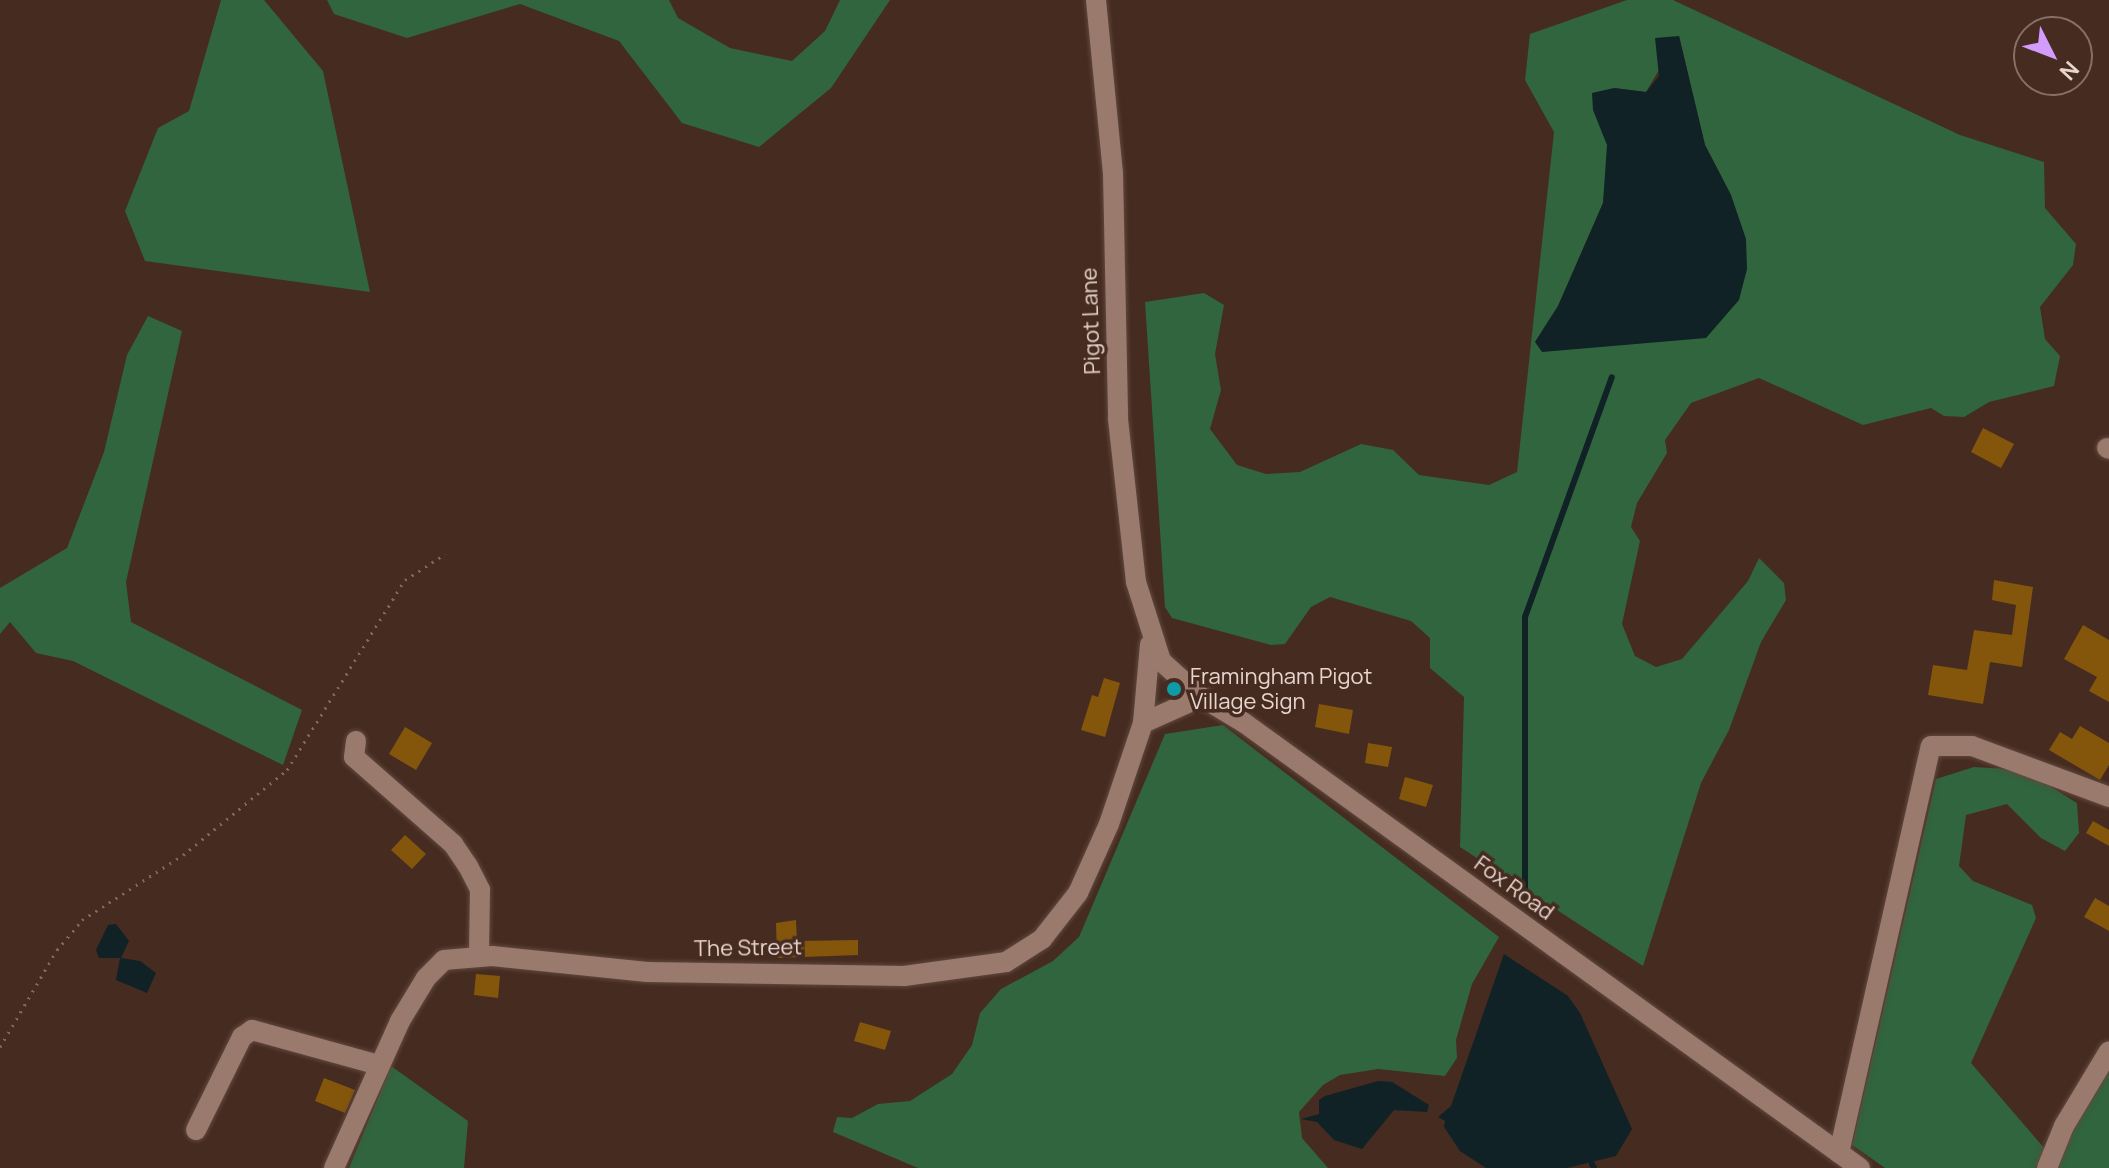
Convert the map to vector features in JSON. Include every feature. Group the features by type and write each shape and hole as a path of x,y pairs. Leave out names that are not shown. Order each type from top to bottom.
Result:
{"street":[{"name":"Pigot Lane","path":"1096,0 1113,173 1118,419 1136,582 1150,638"},
{"name":"Fox Road","path":"1150,638 1161,661 1201,697 1243,722 1860,1168"},
{"name":"The Street","path":"334,1168 379,1065 426,978 444,960 479,956 724,975 904,976 1006,962 1042,939 1078,893 1109,824 1143,723 1150,638"},
{"path":"1143,723 1201,697"},
{"path":"356,741 354,757 453,844 468,866 480,890 479,956"},
{"path":"1839,1153 1931,746 1985,750 2109,797"},
{"path":"196,1130 242,1037 252,1030 379,1065"},
{"path":"2047,1168 2064,1126 2109,1051"}],"path":[{"path":"0,1047 57,950 82,920 183,855 287,770 405,580 445,554"}],"green space":[{"path":"221,0 264,0 323,71 370,292 145,261 125,211 158,128 189,111"},
{"path":"327,0 669,0 678,18 730,48 792,61 825,31 840,0 890,0 831,88 759,147 682,123 619,41 520,4 407,38 334,14"},
{"path":"1627,0 1673,0 1960,135 2044,162 2045,208 2076,244 2073,265 2040,307 2045,339 2060,356 2054,386 1989,402 1964,417 1944,416 1931,408 1863,425 1759,378 1691,403 1665,440 1667,453 1637,503 1631,527 1640,541 1622,624 1635,656 1656,667 1682,659 1748,581 1759,558 1784,583 1786,600 1761,642 1729,730 1701,783 1643,966 1460,847 1464,697 1430,668 1430,638 1411,621 1330,597 1311,607 1285,644 1271,645 1172,618 1165,607 1145,302 1204,293 1224,305 1215,354 1221,390 1210,429 1237,465 1266,474 1300,472 1361,444 1393,450 1419,475 1489,485 1517,472 1554,132 1525,80 1530,34","holes":["1679,36 1705,145 1731,195 1535,342 1558,306 1603,203 1614,88 1646,92"]},
{"path":"148,316 182,331 126,582 131,622 302,710 283,765 73,661 36,653 10,622 0,634 0,588 67,548 104,452 127,355"},
{"path":"1223,725 1499,937 1472,984 1456,1040 1457,1058 1445,1076 1378,1069 1340,1075 1323,1085 1299,1112 1302,1138 1328,1168 918,1168 833,1132 837,1117 852,1118 878,1104 910,1101 952,1074 972,1045 980,1013 1001,989 1053,961 1079,937 1165,734"},
{"path":"1974,767 2024,770 2077,803 2079,833 2065,851 2041,838 2007,804 1966,815 1959,866 1973,881 2032,905 2036,918 1971,1063 2045,1149 2109,1064 2109,1168 1885,1168 1852,1145 1936,779"},
{"path":"391,1066 468,1121 464,1168 349,1168"}],"shaded area":[{"path":"1679,36 1705,145 1731,195 1746,239 1747,269 1739,300 1706,338 1542,352 1535,342 1558,306 1603,203 1607,145 1593,110 1592,93 1614,88 1646,92 1659,76 1655,38"},
{"path":"116,924 129,941 121,958 140,961 156,973 147,993 116,980 120,958 99,958 96,950 108,925"},
{"path":"1504,954 1568,996 1580,1013 1632,1129 1616,1156 1567,1168 1486,1168 1460,1151 1444,1127 1445,1121 1438,1117 1451,1106"},
{"path":"1378,1081 1392,1082 1429,1105 1427,1112 1394,1110 1362,1149 1334,1140 1317,1122 1301,1119 1319,1114 1319,1100 1325,1096"}],"building":[{"path":"1983,428 2014,444 2001,468 1971,452"},
{"path":"1994,580 2033,587 2022,667 1990,662 1983,704 1928,695 1933,665 1967,670 1974,630 2012,635 2016,605 1992,600"},
{"path":"2083,625 2109,640 2109,702 2089,691 2097,677 2064,659"},
{"path":"1104,678 1120,683 1105,737 1081,730 1092,695 1098,697"},
{"path":"1319,704 1353,710 1349,734 1315,727"},
{"path":"2080,726 2109,743 2109,765 2100,780 2049,750 2060,732 2072,739"},
{"path":"405,727 432,743 416,770 389,754"},
{"path":"1368,743 1392,747 1388,767 1365,763"},
{"path":"1405,777 1433,785 1426,807 1399,799"},
{"path":"2093,821 2109,830 2109,846 2086,833"},
{"path":"405,835 426,854 412,869 391,850"},
{"path":"2095,898 2109,906 2109,931 2084,917"},
{"path":"796,920 797,941 858,940 858,955 777,958 776,923"},
{"path":"476,974 500,976 498,998 474,995"},
{"path":"860,1022 891,1031 885,1050 854,1041"},
{"path":"324,1078 355,1090 345,1113 315,1101"}],"waterway":[{"path":"1525,895 1525,617 1612,377"},
{"path":"1592,1164 1594,1168"}],"place":[{"name":"Framingham Pigot Village Sign","path":"1174,689"}]}
